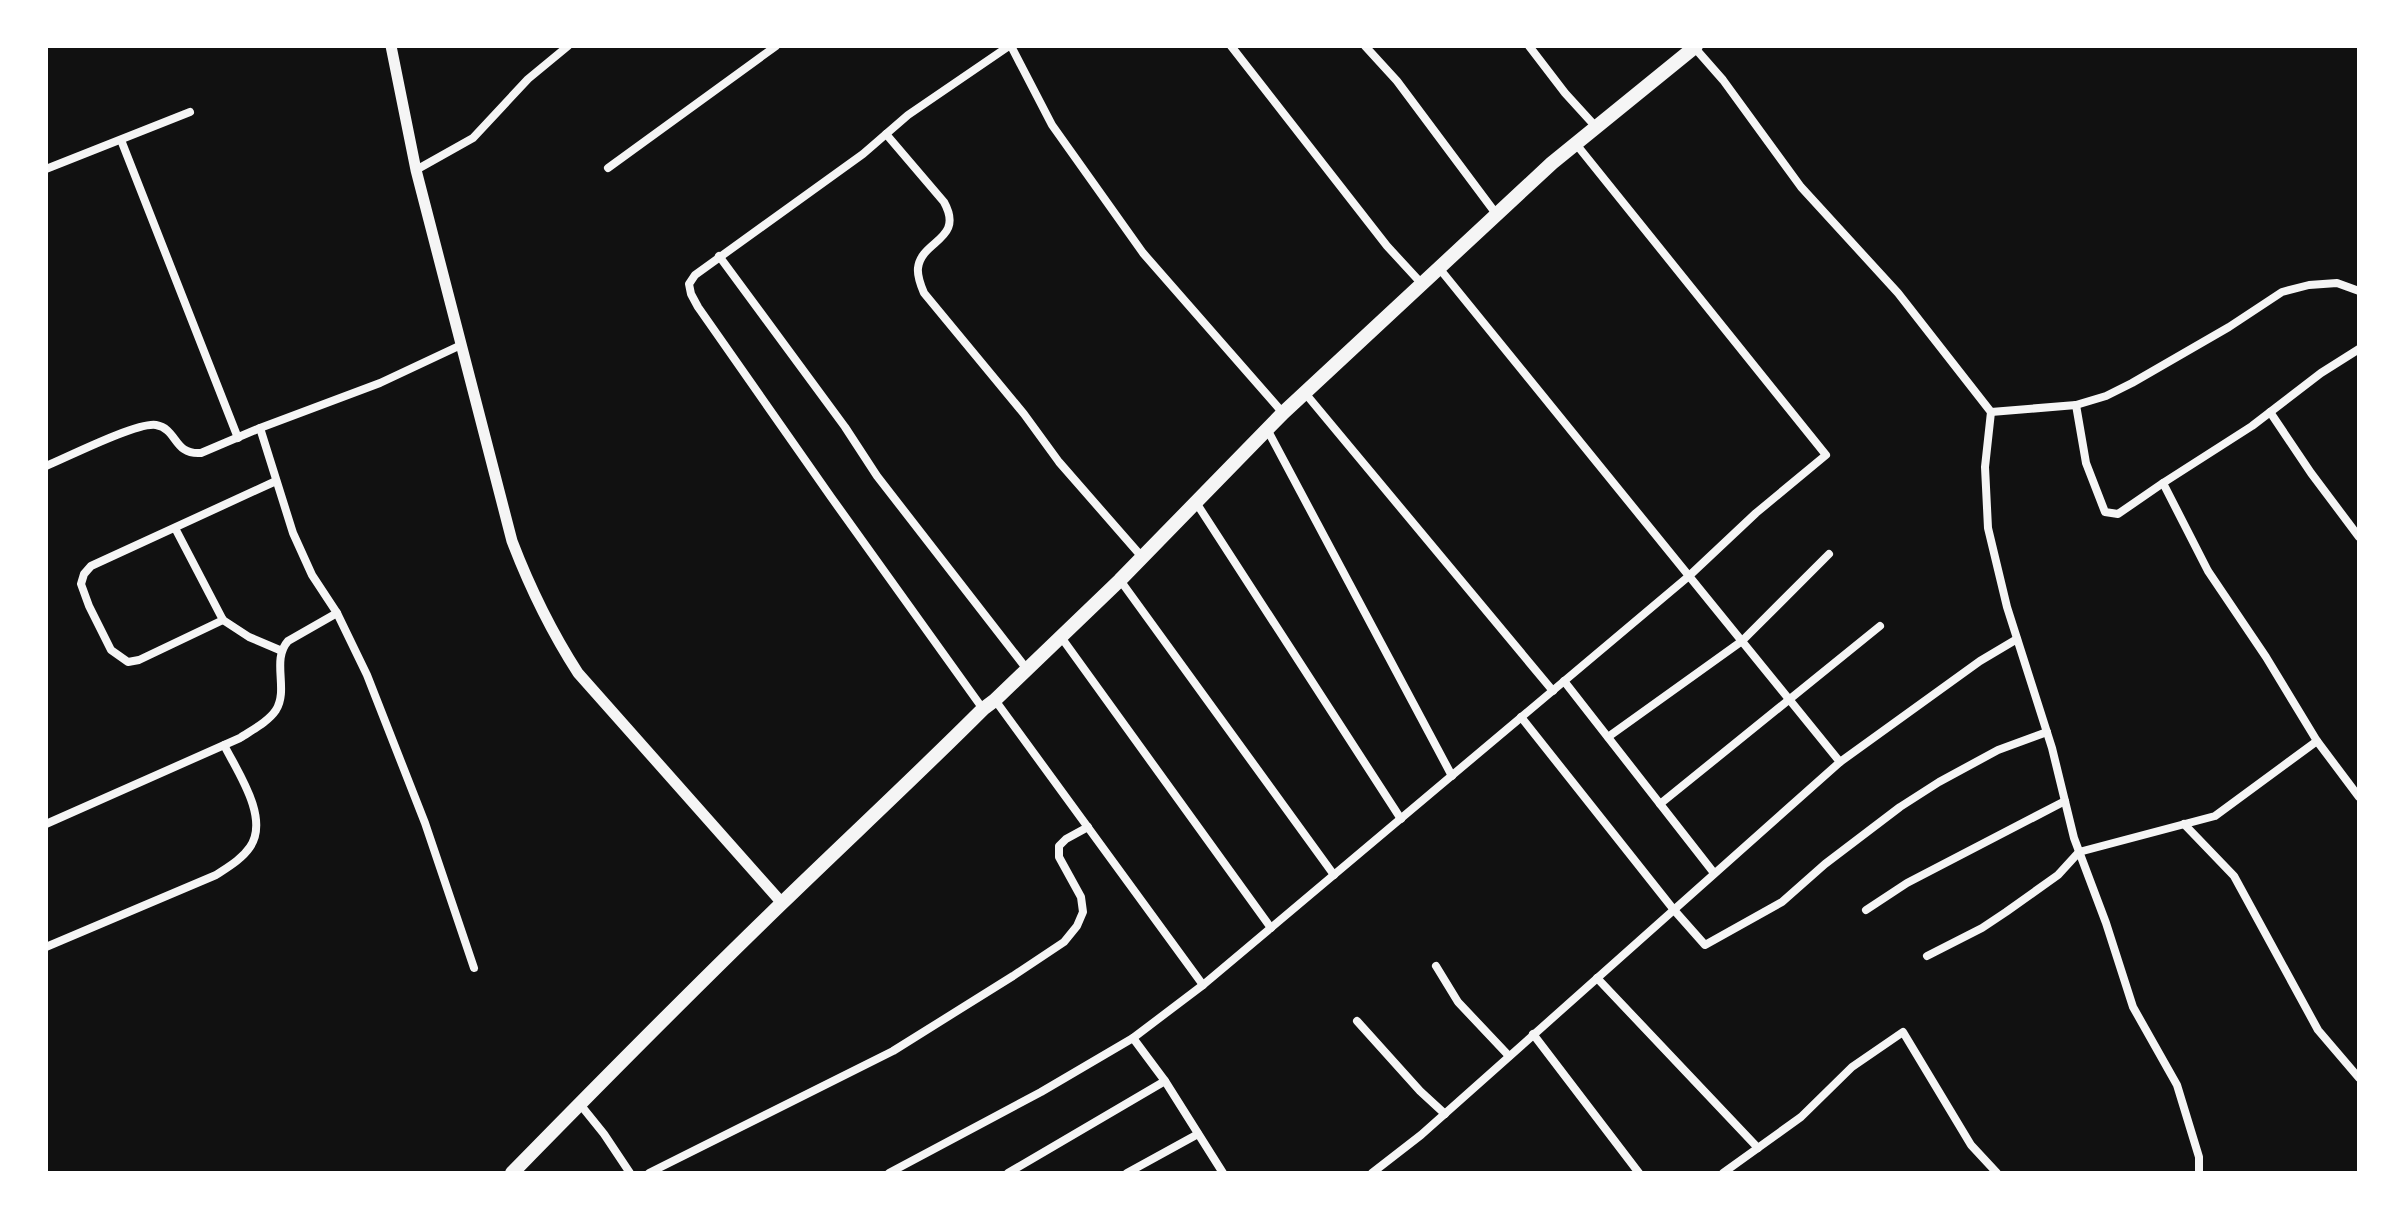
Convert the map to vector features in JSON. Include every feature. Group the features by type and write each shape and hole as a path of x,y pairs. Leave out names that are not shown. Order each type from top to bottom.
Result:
{"main road":[{"path":"512,1173 782,903 1120,580 1283,413 1576,144 1695,46"}],"street":[{"path":"391,46 416,170 512,541 529,587 553,634 578,673 782,903"},
{"path":"416,170 473,138 528,79 568,46"},
{"path":"608,168 776,46"},
{"path":"1203,985 1088,827 989,704 831,497 698,307 689,284 695,275 719,256 863,154 908,115 1010,46 1052,125 1134,241 1283,413"},
{"path":"1231,46 1387,246 1422,284"},
{"path":"1365,46 1397,81 1497,215"},
{"path":"1529,46 1596,127"},
{"path":"1695,46 1801,187 1898,293 1991,412 1985,467 1988,528 2017,639 2047,732 2079,852 2133,1007 2177,1085 2199,1157 2199,1173"},
{"path":"46,169 190,112"},
{"path":"886,134 950,212 950,222 944,234 917,269 924,293 1024,414 1059,462 1142,557"},
{"path":"121,140 238,438"},
{"path":"889,1173 1041,1092 1133,1038 1203,985 1689,576 1756,513 1826,455 1576,144"},
{"path":"719,256 845,427 877,476 1026,668"},
{"path":"1439,268 1840,762"},
{"path":"1991,412 2076,405 2106,396 2229,327 2282,292 2309,285 2337,283 2359,291"},
{"path":"46,466 123,434 155,425 167,430 181,448 191,454 201,453 380,383 461,345"},
{"path":"2076,405 2086,463 2105,512 2118,514 2359,349"},
{"path":"1305,393 1553,691"},
{"path":"2270,412 2359,537"},
{"path":"260,428 293,533 312,575 337,613 367,675 425,823 474,968"},
{"path":"1268,431 1452,776"},
{"path":"223,620 139,660 128,662 111,650 81,584 91,566 276,481"},
{"path":"2163,483 2208,571 2266,657 2317,741 2359,797"},
{"path":"1197,504 1401,819"},
{"path":"175,528 223,620 249,637 282,651"},
{"path":"1608,737 1742,641 1829,554"},
{"path":"1120,580 1334,875"},
{"path":"46,824 240,738 265,721 276,710 282,694 282,651 288,641 337,613"},
{"path":"1660,804 1880,626"},
{"path":"1061,637 1271,928"},
{"path":"1372,1173 1445,1114 1840,762 1980,661 2017,639"},
{"path":"1564,681 1714,873"},
{"path":"1521,717 1705,945 1782,902 1825,864 1926,790 1998,750 2047,732"},
{"path":"1927,956 2006,912 2058,875 2079,852 2215,816 2317,741"},
{"path":"46,947 216,875 237,861 252,845 257,827 254,804 224,745"},
{"path":"1866,910 1907,883 2065,801"},
{"path":"2184,824 2234,876 2318,1030 2359,1078"},
{"path":"649,1173 893,1051 1064,942 1077,926 1083,912 1081,897 1059,857 1059,846 1088,827"},
{"path":"1436,966 1458,1002 1509,1056"},
{"path":"1597,978 1758,1148"},
{"path":"1357,1021 1445,1114"},
{"path":"1723,1173 1801,1117 1852,1067 1903,1032 1971,1145 1997,1173"},
{"path":"1533,1034 1639,1173"},
{"path":"1133,1038 1165,1081 1223,1173"},
{"path":"1008,1173 1165,1081"},
{"path":"579,1103 630,1173"},
{"path":"1127,1173 1198,1134"}]}
